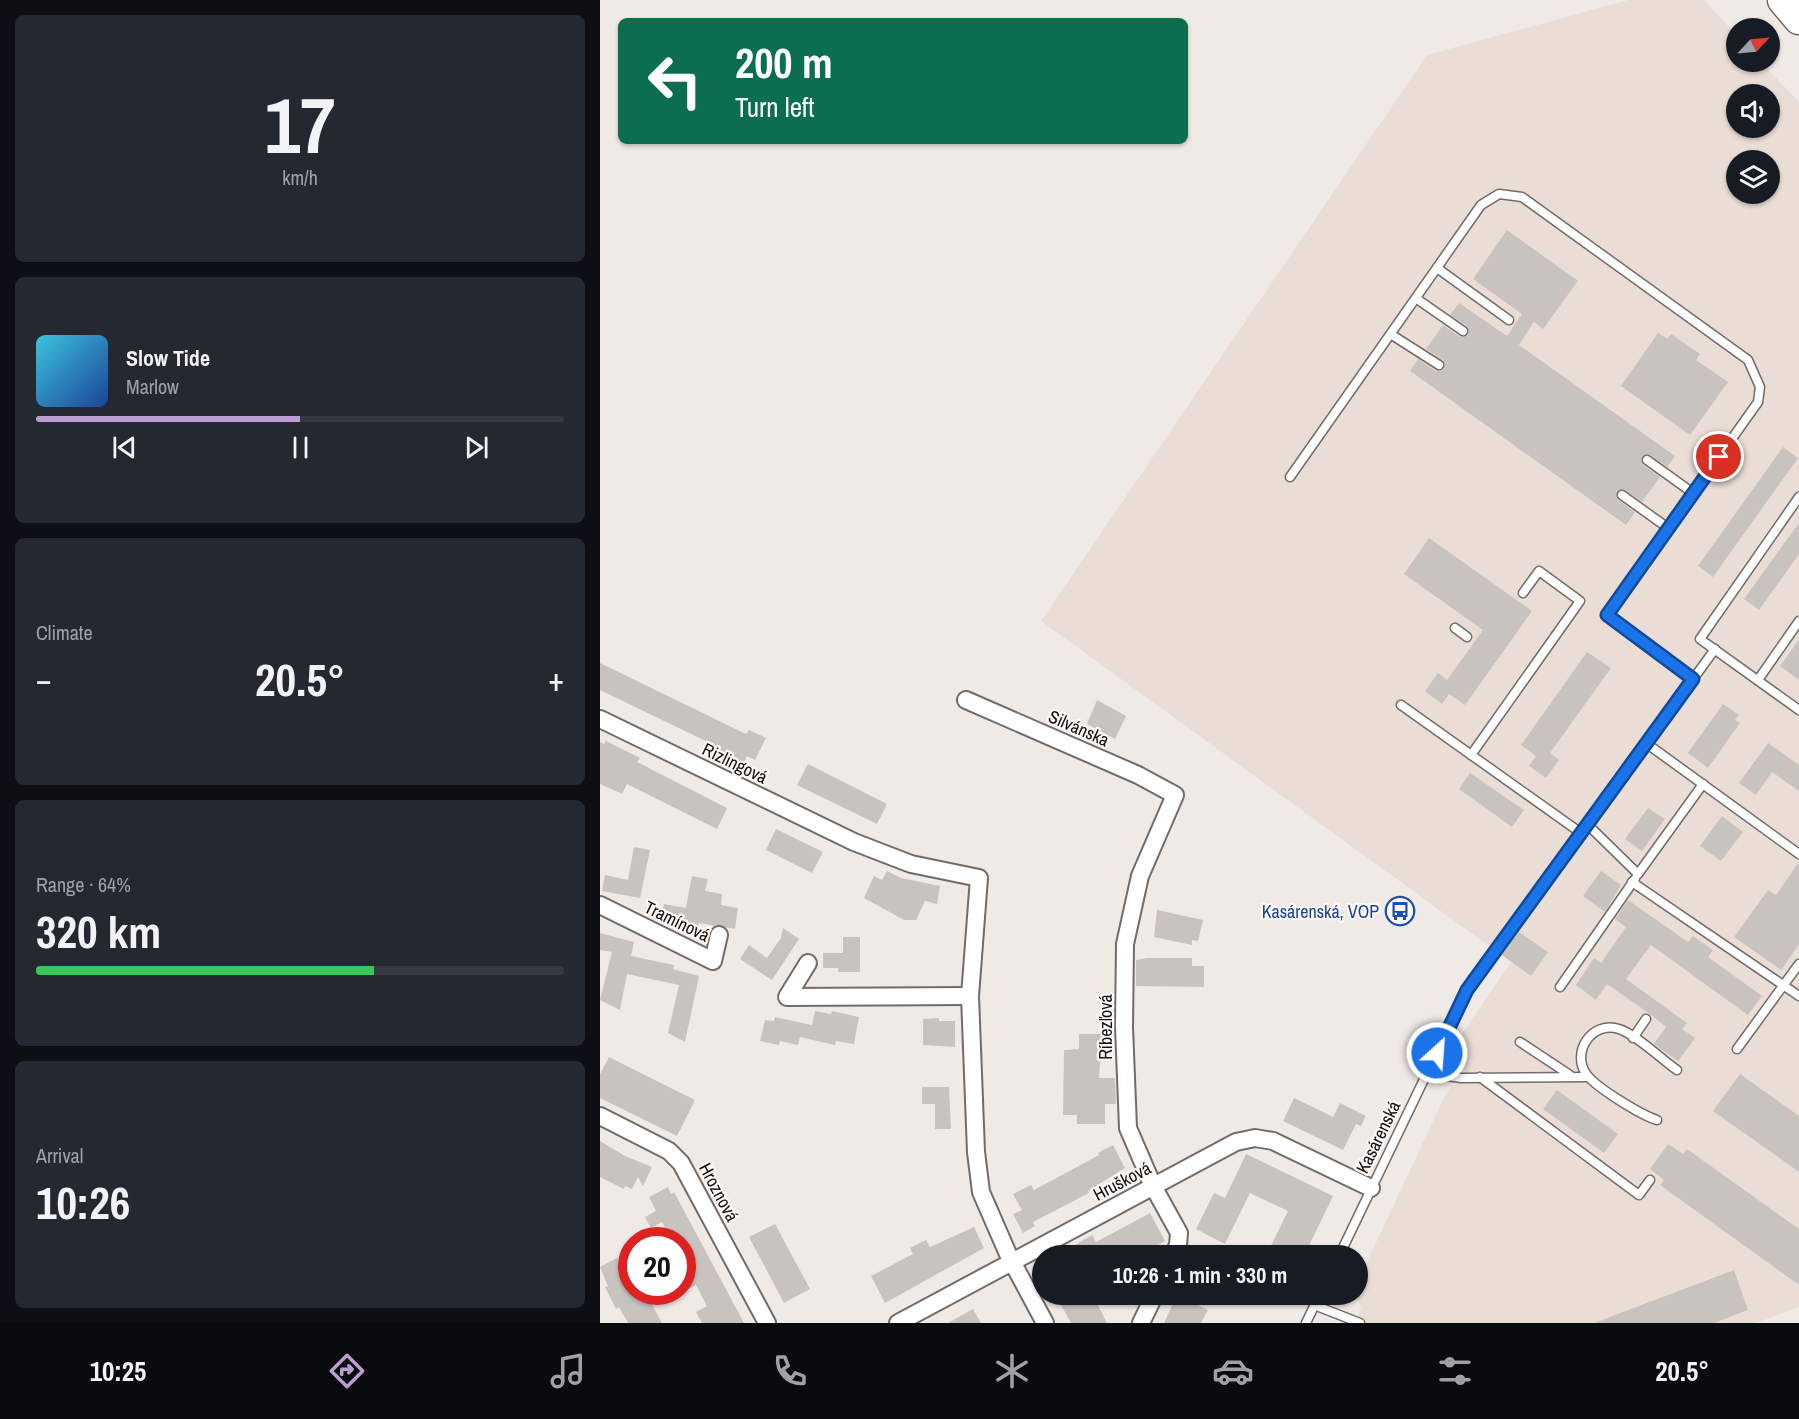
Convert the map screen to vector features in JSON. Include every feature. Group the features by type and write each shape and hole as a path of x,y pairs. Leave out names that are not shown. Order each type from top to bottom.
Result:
{"highway":[{"path":"1783,0 1799,20"}],"street":[{"name":"Silvánska","path":"966,700 1138,775 1174,795"},
{"name":"Rizlingová","path":"600,719 854,842 910,864 979,878 970,996"},
{"name":"Ríbezľová","path":"1174,795 1140,876 1125,944 1124,1027 1128,1128 1153,1186 1179,1233 1178,1245"},
{"name":"Tramínová","path":"600,905 713,961 719,935"},
{"path":"808,963 786,997 970,996 976,1152 981,1192 1012,1262 1045,1323"},
{"name":"Hroznová","path":"600,1116 669,1151 681,1163 767,1323"},
{"name":"Hrušková","path":"898,1323 1236,1142 1255,1138 1274,1141 1371,1188"},
{"path":"1141,1323 1150,1305"}],"lane":[{"path":"1290,477 1392,335 1481,205 1499,194 1522,197 1748,360 1760,387 1758,402 1607,615 1693,679"},
{"path":"1437,268 1509,320"},
{"path":"1417,299 1463,331"},
{"path":"1392,335 1439,366"},
{"path":"1647,460 1693,493"},
{"path":"1622,495 1668,528"},
{"path":"1799,497 1700,639 1799,710"},
{"path":"1472,755 1580,601 1539,571 1524,593"},
{"path":"1758,680 1799,621"},
{"path":"1455,628 1467,637"},
{"name":"Kasárenská","path":"1343,1245 1467,990 1714,649"},
{"path":"1401,705 1581,833"},
{"path":"1646,743 1799,854"},
{"path":"1560,987 1703,784"},
{"path":"1587,824 1638,874"},
{"path":"1632,882 1782,987 1799,996"},
{"path":"1737,1049 1799,964"},
{"path":"1633,1038 1646,1019"},
{"path":"1657,1120 1643,1115 1588,1077 1581,1065 1583,1045 1593,1033 1619,1029 1677,1070"},
{"path":"1520,1042 1571,1075"},
{"path":"1427,1073 1480,1077 1571,1075 1588,1077"},
{"path":"1480,1077 1639,1195 1650,1179"},
{"path":"1306,1323 1314,1305 1360,1323"}],"shaded area":[{"path":"1628,0 1704,0 1726,23 1726,72 1770,72 1799,102 1799,1307 1756,1323 1355,1323 1361,1308 1360,1305 1368,1305 1368,1260 1444,1098 1450,1088 1460,1082 1465,1071 1459,1038 1511,962 1041,621 1427,55"}],"building":[{"path":"1507,230 1578,281 1543,329 1534,322 1519,345 1675,456 1667,467 1650,455 1642,457 1643,465 1660,477 1642,502 1625,490 1617,492 1618,500 1635,512 1626,525 1410,371 1418,359 1436,371 1444,369 1443,360 1426,349 1443,325 1460,337 1468,335 1467,326 1450,315 1459,303 1507,336 1522,314 1473,279"},
{"path":"1658,333 1668,339 1671,334 1700,354 1696,360 1728,382 1690,435 1621,386"},
{"path":"1783,447 1798,458 1713,577 1698,566"},
{"path":"1799,523 1799,554 1759,610 1744,599"},
{"path":"1429,538 1532,611 1465,705 1449,694 1442,704 1425,691 1438,673 1447,680 1483,630 1404,574"},
{"path":"1799,640 1799,680 1780,666"},
{"path":"1587,652 1611,668 1550,753 1559,760 1546,778 1529,766 1536,756 1521,745"},
{"path":"600,663 746,734 749,730 766,738 755,760 747,756 742,767 710,752 714,745 600,690"},
{"path":"1097,700 1126,716 1115,739 1087,724"},
{"path":"1723,704 1739,715 1735,720 1740,723 1708,768 1688,753"},
{"path":"606,741 640,758 637,762 727,808 717,829 627,784 622,794 600,784 600,742 604,744"},
{"path":"1768,743 1799,765 1799,791 1772,772 1756,795 1739,783"},
{"path":"808,764 887,804 877,824 797,785"},
{"path":"1470,773 1524,810 1512,827 1459,789"},
{"path":"1648,808 1665,819 1642,851 1625,839"},
{"path":"1722,816 1743,832 1721,861 1700,846"},
{"path":"776,829 823,852 812,873 766,850"},
{"path":"634,847 650,850 640,898 602,891 605,875 628,880"},
{"path":"1799,862 1799,944 1781,970 1734,937 1768,890 1776,895"},
{"path":"887,871 901,878 940,886 937,904 925,901 916,920 904,920 864,898 874,876 882,880"},
{"path":"1601,871 1621,885 1605,912 1583,896"},
{"path":"692,876 708,879 705,891 722,894 721,905 738,908 735,929 699,923 698,927 660,920 664,904 686,908"},
{"path":"1628,900 1688,942 1693,936 1713,950 1708,957 1762,996 1748,1015 1651,945 1626,979 1687,1023 1682,1029 1695,1038 1678,1061 1654,1044 1666,1027 1650,1014 1607,984 1596,1000 1576,985 1594,958 1601,963 1626,927 1615,919"},
{"path":"1157,910 1203,920 1198,941 1192,940 1192,945 1154,937"},
{"path":"783,928 799,939 772,980 740,959 749,945 767,958 781,938"},
{"path":"1519,932 1548,952 1531,976 1502,955"},
{"path":"600,933 634,942 631,956 674,965 673,969 699,976 685,1042 668,1033 679,985 627,974 620,1010 600,1000 612,952 600,950"},
{"path":"843,937 860,937 860,972 838,972 838,968 823,968 823,953 843,953"},
{"path":"1192,958 1192,966 1204,966 1204,987 1136,986 1136,960"},
{"path":"815,1011 831,1014 832,1011 859,1017 854,1044 836,1041 835,1045 800,1037 798,1045 780,1041 779,1045 760,1041 765,1020 774,1021 775,1017 812,1025"},
{"path":"939,1018 939,1021 955,1021 955,1047 923,1045 923,1019"},
{"path":"1079,1034 1102,1034 1099,1078 1115,1078 1116,1104 1105,1104 1105,1124 1077,1124 1077,1115 1063,1115 1064,1050 1079,1049"},
{"path":"609,1057 695,1100 677,1136 600,1098 600,1074"},
{"path":"1740,1074 1799,1116 1799,1172 1713,1111"},
{"path":"922,1087 949,1087 951,1129 935,1129 935,1104 922,1104"},
{"path":"1557,1090 1618,1134 1604,1153 1543,1109"},
{"path":"1294,1098 1333,1117 1340,1103 1366,1116 1361,1126 1356,1124 1343,1150 1283,1121"},
{"path":"600,1141 625,1156 652,1167 643,1186 638,1177 632,1189 625,1186 624,1189 600,1177"},
{"path":"1668,1144 1683,1154 1687,1149 1799,1229 1799,1285 1660,1185 1664,1180 1650,1169"},
{"path":"1113,1145 1125,1168 1088,1191 1089,1193 1033,1222 1035,1226 1023,1233 1013,1214 1022,1210 1013,1194 1031,1185 1034,1190"},
{"path":"1246,1154 1333,1196 1309,1245 1271,1245 1288,1211 1250,1193 1225,1244 1196,1229 1214,1193 1225,1198"},
{"path":"668,1187 671,1194 674,1192 693,1227 665,1227 662,1222 650,1227 645,1217 656,1211 649,1197"},
{"path":"1150,1213 1165,1241 1158,1245 1075,1245 1092,1235 1096,1242"},
{"path":"775,1224 810,1289 784,1303 749,1237"},
{"path":"974,1227 984,1248 885,1303 871,1276 913,1254 910,1248 926,1240 930,1247"},
{"path":"696,1233 744,1323 702,1323 696,1312 707,1306 696,1285"},
{"path":"617,1258 618,1305 652,1305 662,1323 628,1323 619,1307 616,1309 605,1287 608,1286 600,1267"},
{"path":"1734,1270 1748,1310 1714,1323 1594,1323"},
{"path":"1061,1305 1098,1305 1107,1323 1071,1323"},
{"path":"1172,1305 1198,1305 1208,1310 1201,1323 1164,1323"},
{"path":"973,1309 981,1323 948,1323"}],"place":[{"name":"Kasárenská, VOP","path":"1400,911"}],"route":[{"path":"1437,1053 1467,990 1693,679 1607,615 1719,457"}]}
